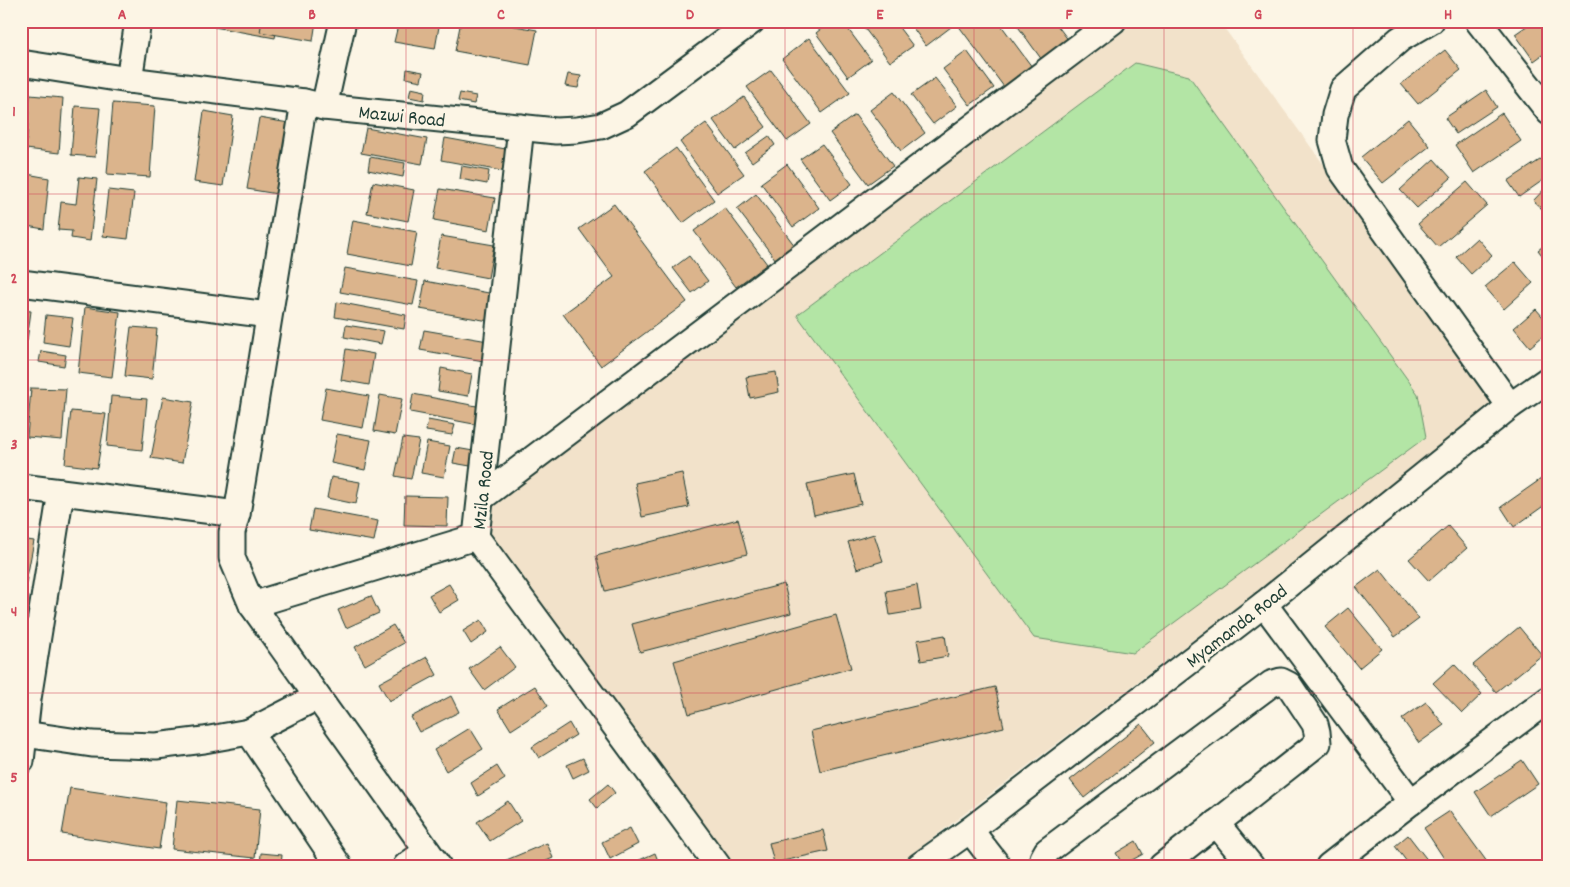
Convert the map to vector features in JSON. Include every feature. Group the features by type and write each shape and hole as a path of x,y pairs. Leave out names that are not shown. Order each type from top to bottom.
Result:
{"street":[{"path":"129,80 138,21"},
{"path":"343,21 314,105 268,316 237,514 232,532 232,558 252,605 433,858 406,866"},
{"name":"Mazwi Road","path":"21,63 129,80 314,105 556,131 577,130 601,126 628,114 752,21"},
{"path":"481,498 1113,21"},
{"path":"1431,21 1400,39 1344,89 1335,115 1332,140 1340,168 1510,406"},
{"path":"1478,21 1549,112"},
{"name":"Mzila Road","path":"521,127 476,537 718,866"},
{"path":"21,283 268,316"},
{"name":"Myamanda Road","path":"919,866 970,830 1264,604 1510,406 1549,379"},
{"path":"21,487 237,514"},
{"path":"21,761 24,734 24,698 62,492"},
{"path":"252,605 476,537"},
{"path":"1264,604 1411,802"},
{"path":"1044,866 1043,858 1047,851 1271,684 1281,681 1289,685 1315,724 1318,732 1318,743 1162,866"},
{"path":"24,734 92,744 156,746 204,740 249,732 317,697"},
{"path":"1329,866 1549,699"},
{"path":"249,732 339,866"},
{"path":"1216,823 1251,866"},
{"path":"970,830 998,866"}],"shaded area":[{"path":"1131,21 1219,21 1500,406 896,866 728,866 488,536 493,502"}],"green space":[{"path":"1135,63 1189,76 1418,394 1426,437 1133,653 1034,638 797,315"}],"building":[{"path":"215,21 278,21 275,38 214,27"},
{"path":"262,21 316,21 313,41 260,32"},
{"path":"399,21 440,21 435,49 394,42"},
{"path":"461,21 487,21 537,30 530,65 455,51"},
{"path":"831,21 842,21 871,60 848,77 816,33"},
{"path":"859,21 894,21 913,46 890,62"},
{"path":"908,21 946,21 951,27 926,46"},
{"path":"963,21 998,21 1035,71 1007,91 958,25"},
{"path":"1014,21 1054,21 1069,41 1042,60"},
{"path":"1534,21 1549,21 1549,50 1534,61 1515,34"},
{"path":"809,38 850,93 822,113 782,59"},
{"path":"1445,50 1461,70 1418,104 1401,84"},
{"path":"967,51 994,88 970,105 943,69"},
{"path":"407,69 423,72 421,81 406,78"},
{"path":"771,70 811,124 787,141 747,87"},
{"path":"568,74 581,76 578,88 565,86"},
{"path":"935,78 957,106 933,124 911,95"},
{"path":"411,88 425,91 424,100 409,97"},
{"path":"1486,90 1497,107 1456,134 1445,118"},
{"path":"894,92 925,133 901,151 870,110"},
{"path":"460,93 476,96 474,104 458,101"},
{"path":"30,95 63,98 59,153 26,149"},
{"path":"744,97 766,127 735,150 713,120"},
{"path":"113,103 155,106 150,177 107,174"},
{"path":"75,106 100,108 95,157 71,155"},
{"path":"204,111 233,116 223,186 194,182"},
{"path":"1502,113 1521,141 1474,173 1455,145"},
{"path":"855,115 893,166 868,184 830,133"},
{"path":"259,118 289,123 277,194 247,189"},
{"path":"1408,119 1430,146 1383,183 1361,157"},
{"path":"706,123 744,174 717,193 680,142"},
{"path":"366,128 427,139 422,164 361,153"},
{"path":"769,136 775,145 752,162 745,153"},
{"path":"445,138 511,150 507,172 441,160"},
{"path":"822,144 852,184 830,200 800,159"},
{"path":"676,148 714,200 683,223 645,171"},
{"path":"1549,154 1549,176 1519,197 1508,181"},
{"path":"370,157 405,163 403,177 368,170"},
{"path":"1434,159 1451,178 1417,208 1400,190"},
{"path":"787,164 819,208 793,227 761,183"},
{"path":"462,166 489,171 487,184 460,179"},
{"path":"21,173 49,178 44,229 21,225"},
{"path":"79,177 97,179 90,241 71,238 72,231 58,230 61,202 76,204"},
{"path":"373,182 414,190 408,221 367,213"},
{"path":"1467,182 1487,205 1438,247 1418,224"},
{"path":"1549,184 1549,215 1533,201"},
{"path":"440,189 495,198 489,230 434,220"},
{"path":"108,190 134,193 128,239 103,236"},
{"path":"756,194 795,246 776,260 737,209"},
{"path":"614,204 687,302 601,366 563,314 614,277 579,229"},
{"path":"725,208 767,264 736,287 694,231"},
{"path":"353,220 417,232 411,266 347,254"},
{"path":"441,236 494,245 488,278 435,268"},
{"path":"1477,238 1492,255 1471,274 1456,257"},
{"path":"1549,242 1549,264 1538,250"},
{"path":"689,256 708,281 692,293 673,268"},
{"path":"1515,262 1533,283 1504,309 1485,287"},
{"path":"345,268 418,281 413,305 340,292"},
{"path":"425,281 494,294 489,321 420,309"},
{"path":"337,302 406,315 404,329 335,317"},
{"path":"85,307 120,312 112,377 78,373"},
{"path":"1536,309 1549,324 1549,331 1530,347 1514,328"},
{"path":"21,310 31,311 27,341 21,340"},
{"path":"46,315 73,318 69,346 43,342"},
{"path":"346,325 384,331 381,344 344,337"},
{"path":"131,327 157,329 152,379 125,376"},
{"path":"424,330 488,341 484,361 420,350"},
{"path":"346,349 374,354 369,385 341,380"},
{"path":"41,351 66,355 64,366 39,362"},
{"path":"441,368 472,374 468,396 438,391"},
{"path":"776,372 779,392 750,398 746,377"},
{"path":"21,379 25,380 21,424"},
{"path":"31,388 66,389 62,440 27,437"},
{"path":"326,388 369,396 363,428 320,420"},
{"path":"413,394 482,407 479,425 410,412"},
{"path":"380,395 402,399 395,435 374,431"},
{"path":"111,396 147,399 142,450 107,446"},
{"path":"163,397 193,402 182,463 151,458"},
{"path":"71,411 106,414 97,468 65,464"},
{"path":"428,420 455,425 452,435 426,431"},
{"path":"337,434 371,440 365,470 331,463"},
{"path":"403,438 419,440 411,479 395,476"},
{"path":"427,442 450,446 444,477 421,473"},
{"path":"456,448 479,452 476,467 453,463"},
{"path":"682,473 689,507 642,517 635,483"},
{"path":"854,474 861,504 814,515 807,484"},
{"path":"331,477 360,482 356,504 327,498"},
{"path":"1541,479 1549,490 1549,502 1514,527 1501,507"},
{"path":"405,496 448,497 447,526 404,525"},
{"path":"313,509 378,521 374,541 309,530"},
{"path":"738,519 747,554 605,591 596,556"},
{"path":"1448,526 1467,548 1429,581 1409,559"},
{"path":"874,534 883,561 857,569 848,542"},
{"path":"21,539 34,541 25,588 21,588"},
{"path":"1380,569 1419,619 1395,637 1356,587"},
{"path":"449,584 459,600 439,612 429,595"},
{"path":"784,584 791,613 640,652 632,624"},
{"path":"917,585 921,610 890,615 886,591"},
{"path":"371,596 379,613 346,628 338,610"},
{"path":"1348,608 1382,649 1359,668 1325,627"},
{"path":"836,615 851,668 689,714 674,661"},
{"path":"481,620 488,632 471,644 463,631"},
{"path":"393,625 404,643 365,665 355,647"},
{"path":"1519,627 1542,655 1496,692 1473,665"},
{"path":"945,635 948,656 921,661 917,640"},
{"path":"500,647 515,667 484,690 469,669"},
{"path":"427,657 437,675 389,701 379,683"},
{"path":"1454,664 1482,694 1462,713 1433,683"},
{"path":"535,686 548,706 511,730 498,709"},
{"path":"995,687 1004,727 820,771 811,731"},
{"path":"451,696 459,712 419,732 411,717"},
{"path":"1426,702 1444,725 1419,743 1402,719"},
{"path":"569,723 576,735 539,758 532,747"},
{"path":"1141,724 1155,742 1084,798 1070,780"},
{"path":"470,728 483,749 446,771 434,750"},
{"path":"583,758 589,770 573,778 567,765"},
{"path":"1522,760 1538,784 1491,816 1475,792"},
{"path":"497,766 505,779 478,796 471,783"},
{"path":"608,784 615,793 597,808 590,799"},
{"path":"70,788 166,802 159,849 62,834"},
{"path":"177,800 260,809 255,858 172,849"},
{"path":"508,801 521,821 490,841 477,822"},
{"path":"1450,811 1490,866 1470,866 1468,863 1464,866 1449,866 1424,828"},
{"path":"630,828 638,844 610,859 602,842"},
{"path":"823,830 828,851 774,863 769,843"},
{"path":"1408,835 1432,866 1410,866 1395,846"},
{"path":"1136,841 1143,854 1123,865 1116,853"},
{"path":"547,843 553,858 535,866 506,866 504,861"},
{"path":"261,853 282,855 281,866 260,866"},
{"path":"655,853 660,866 634,866 633,863"}]}
